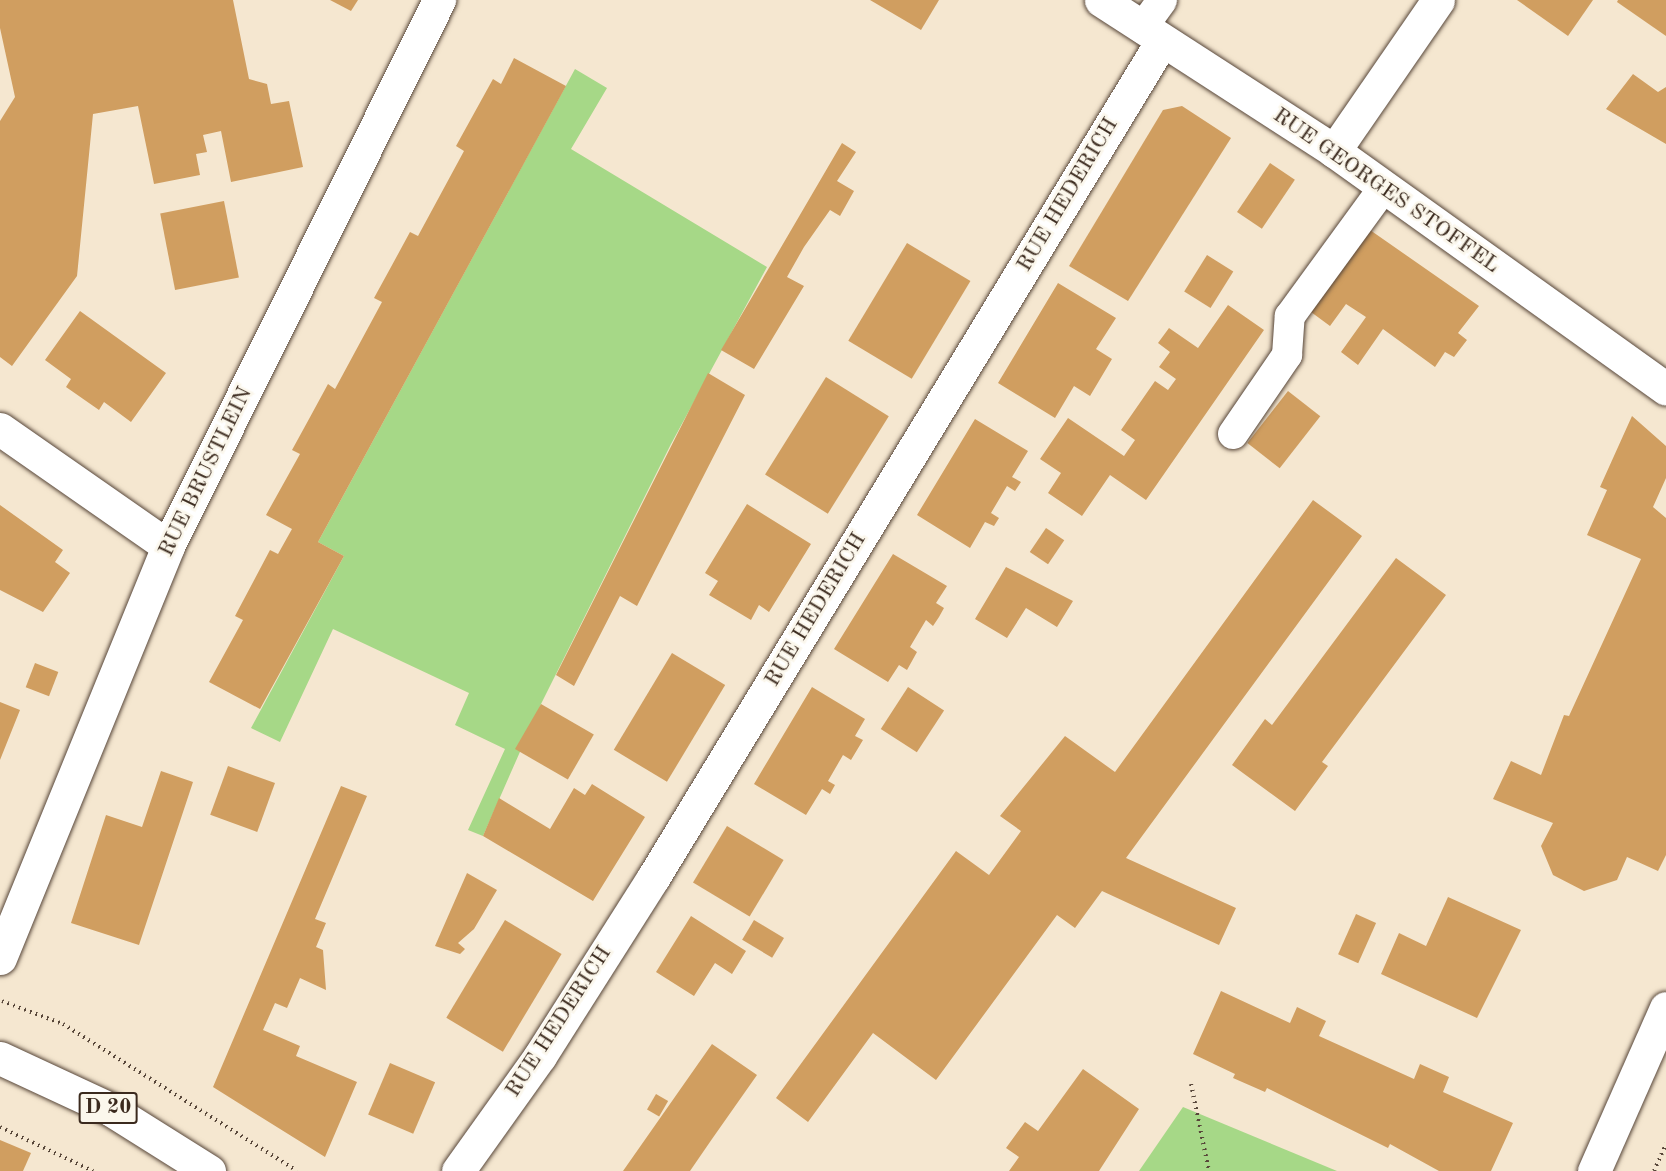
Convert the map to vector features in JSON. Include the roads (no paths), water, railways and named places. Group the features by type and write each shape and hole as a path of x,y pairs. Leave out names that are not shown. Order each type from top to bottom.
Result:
{"street":[{"name":"RUE BRUSTLEIN","path":"0,958 168,546 439,0"},
{"name":"RUE GEORGES STOFFEL","path":"1101,0 1334,151 1666,389"},
{"path":"1334,151 1438,0"},
{"name":"RUE HEDERICH","path":"458,1171 540,1056 653,878 1152,35"},
{"path":"0,429 168,546"},
{"path":"1594,1171 1666,1008"},
{"name":"D 20","path":"0,1058 110,1109 209,1171"}],"lane":[{"path":"1152,35 1162,0"},
{"path":"1233,434 1287,355 1290,316 1384,187"}]}
